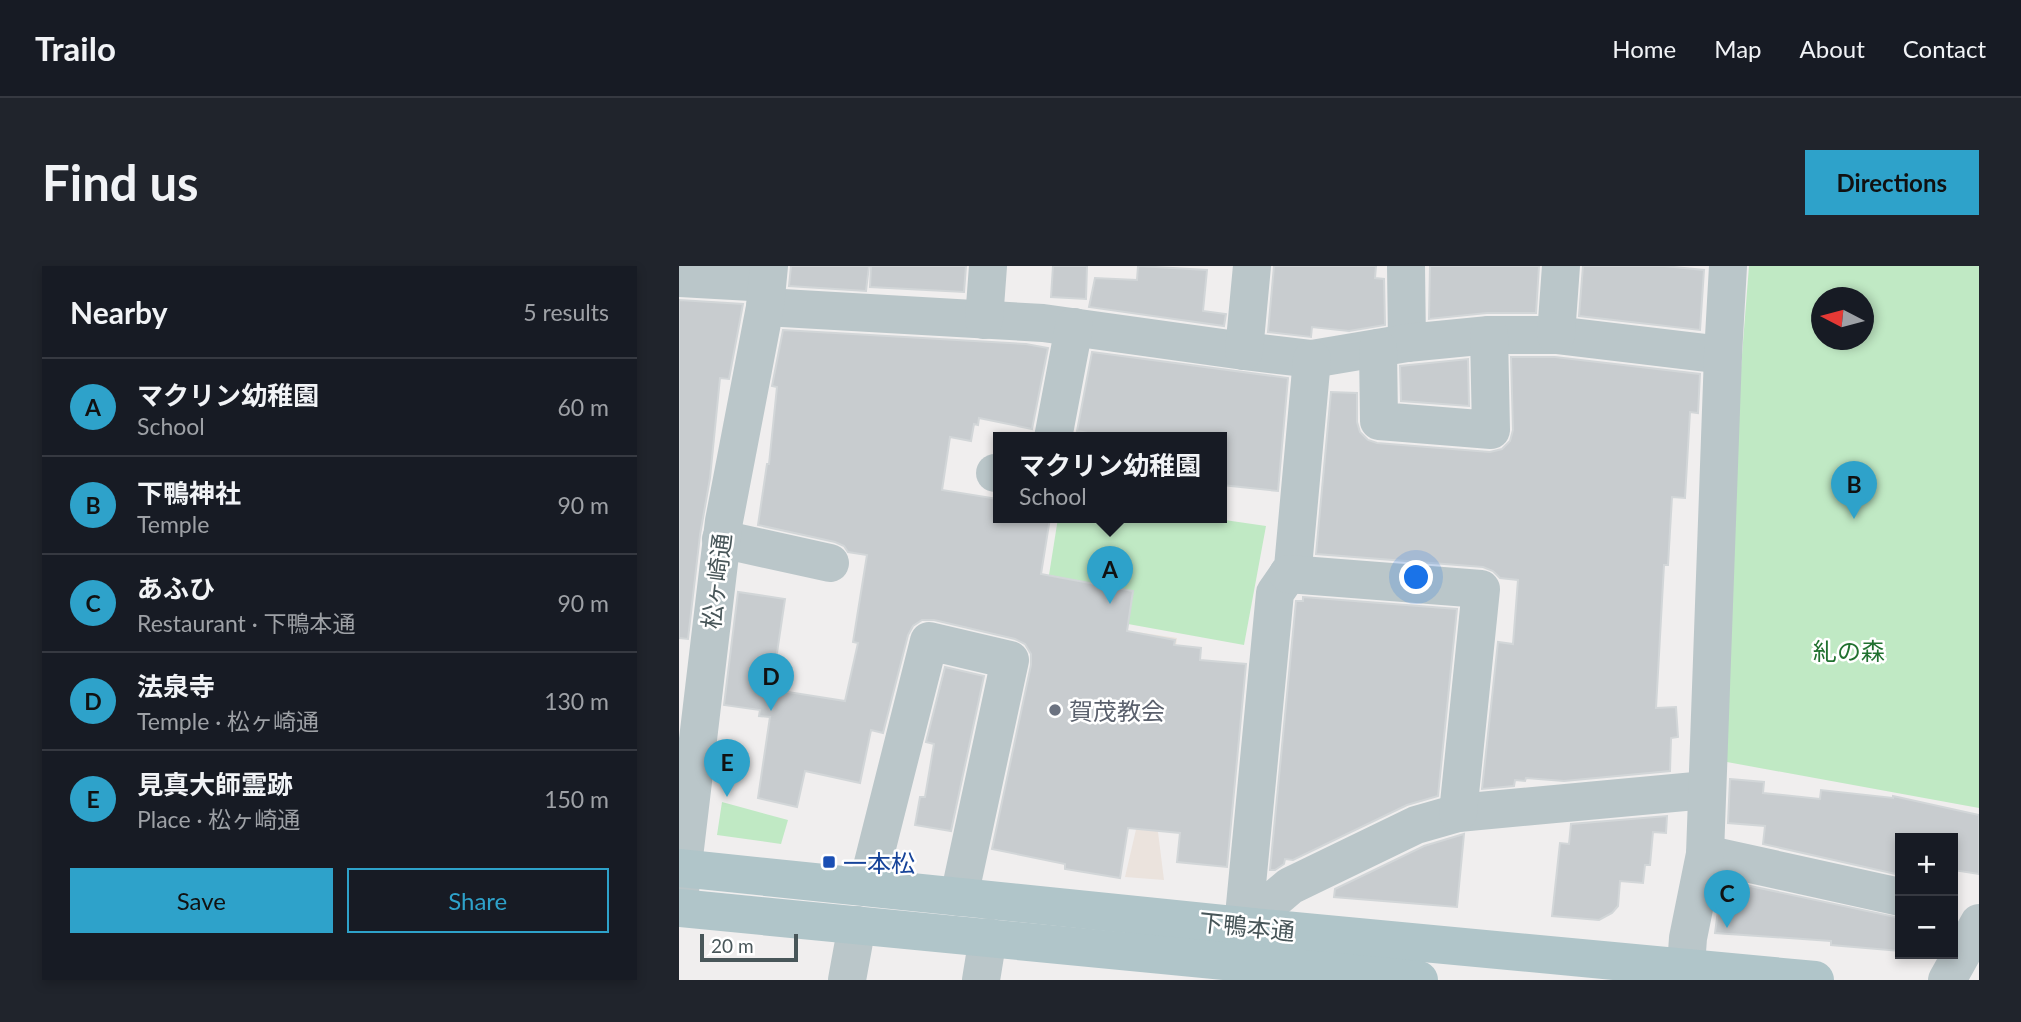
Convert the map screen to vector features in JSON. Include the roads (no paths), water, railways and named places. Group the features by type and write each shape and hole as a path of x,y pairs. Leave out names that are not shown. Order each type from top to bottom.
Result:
{"main road":[{"name":"下鴨本通","path":"680,878 867,887 959,897 1244,956 1419,980"},
{"name":"下鴨本通","path":"679,908 988,937 1244,956 1815,980"}],"street":[{"path":"983,320 988,266"},
{"path":"1244,351 1252,266"},
{"path":"1406,266 1379,421 1491,430 1489,335"},
{"path":"1556,335 1561,266"},
{"path":"1685,974 1688,938 1705,854 1728,266"},
{"path":"679,278 767,285 983,320 1075,327 1312,359 1392,346 1489,335 1556,335 1723,355"},
{"name":"松ヶ崎通","path":"680,878 721,540 767,285"},
{"path":"1054,432 1075,327"},
{"path":"1244,956 1275,593 1293,566 1312,359"},
{"path":"721,540 830,563"},
{"path":"1288,574 1481,589 1458,813"},
{"path":"867,887 929,641 1010,660 959,897"},
{"path":"1244,956 1290,886 1416,825 1458,813 1706,790"},
{"path":"1705,854 1895,896"},
{"path":"1958,909 1979,914"},
{"path":"1947,980 1979,923"},
{"path":"847,980 857,925"},
{"path":"981,980 988,937"}],"place":[{"name":"下鴨神社","path":"1854,519"},
{"name":"マクリン幼稚園","path":"1110,604"},
{"name":"賀茂教会","path":"1055,710"},
{"name":"法泉寺","path":"771,711"},
{"name":"見真大師霊跡","path":"727,797"},
{"name":"一本松","path":"829,862"},
{"name":"あふひ","path":"1727,928"}],"park label":[{"name":"糺の森","path":"1849,650"}]}
